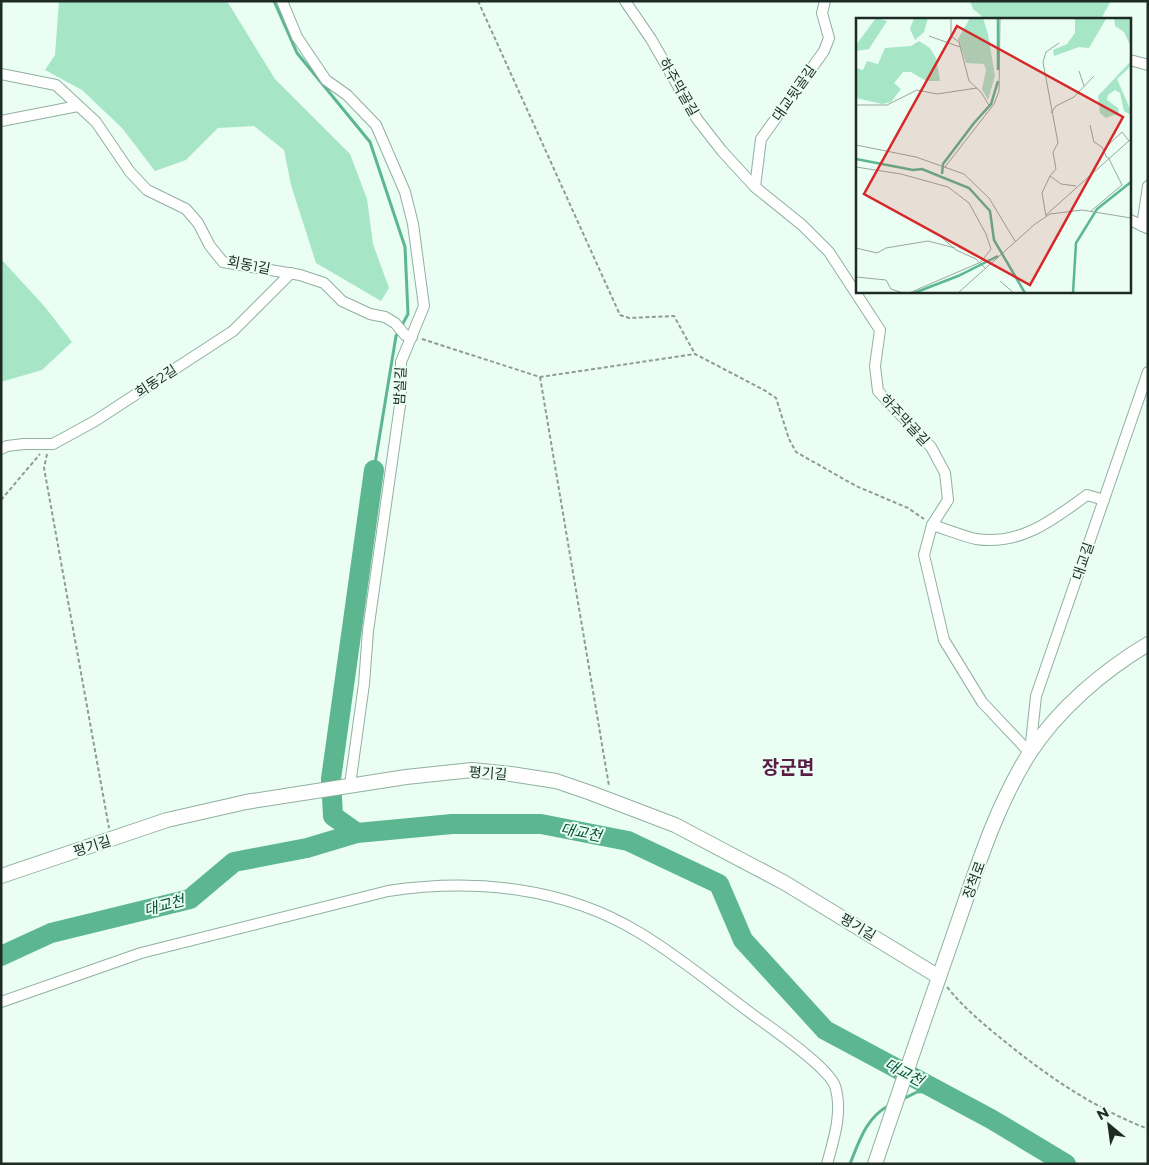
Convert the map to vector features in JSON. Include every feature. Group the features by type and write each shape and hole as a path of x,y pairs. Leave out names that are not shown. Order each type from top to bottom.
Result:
{"main road":[{"name":"장척로","path":"875,1164 933,993 995,822 1030,753 1047,730 1082,694 1106,672 1148,644"},
{"name":"평기길","path":"1,876 176,818 246,802 338,787 472,770 556,781 612,800 675,825 785,883 939,977"}],"street":[{"name":"밤실길","path":"282,1 297,37 326,80 347,95 376,125 405,192 413,224 424,306 409,336 401,362 401,398 368,631 338,787"},
{"name":"하주막골길","path":"625,1 651,39 696,119 755,187 802,225 828,252 880,330 875,366 878,391 931,447 945,473 948,500 932,525 924,555 944,640 982,702 1030,753"},
{"name":"대교뒷골길","path":"755,187 760,139 824,51 829,38 822,13 825,1"},
{"path":"1132,61 1148,65"},
{"name":"회동1길","path":"1,74 56,85 96,122 130,172 147,190 186,209 198,223 210,246 223,262 291,273 324,283 342,301 370,314 385,317 395,323 409,336"},
{"path":"1,121 78,106"},
{"path":"1132,221 1145,227 1148,186"},
{"name":"회동2길","path":"1,449 7,446 24,444 53,444 95,421 233,331 291,273"},
{"name":"대교길","path":"1030,753 1036,696 1148,372"},
{"path":"932,525 977,539 1015,538 1045,526 1087,494 1104,500"},
{"path":"1,1002 140,953 388,891 427,885 525,889 582,905 639,933 765,1023 824,1070 834,1085 839,1110 827,1164"}],"path":[{"path":"478,1 620,315 629,318 660,315 674,316 695,354 776,398 789,439 796,452 856,486 908,508 932,525"},
{"path":"409,336 540,377 695,354"},
{"path":"540,377 612,800"},
{"path":"1,500 49,444"},
{"path":"49,444 44,468 111,839"},
{"path":"939,977 963,1007 1041,1072 1072,1092 1148,1129"}],"green space":[{"path":"59,1 227,1 275,79 350,154 367,199 373,244 389,288 381,301 316,263 291,185 284,150 254,126 218,128 186,160 155,171 122,128 82,90 45,70 55,55"},
{"path":"970,1 1111,1 1102,18 984,18 973,9"},
{"path":"1,259 45,307 72,342 42,370 1,382"}],"waterway":[{"path":"274,1 297,53 370,142 405,247 408,314 396,336 374,470"},
{"path":"357,833 333,816 331,779 374,470"},
{"name":"대교천","path":"1,956 51,933 190,899 234,862 307,848 357,833 452,824 541,824 628,841 719,884 743,940 825,1030 991,1119 1066,1164"},
{"path":"903,1099 917,1092 939,1091"},
{"path":"850,1164 870,1122 890,1105"}],"district":[{"name":"장군면","path":"788,767"}]}
